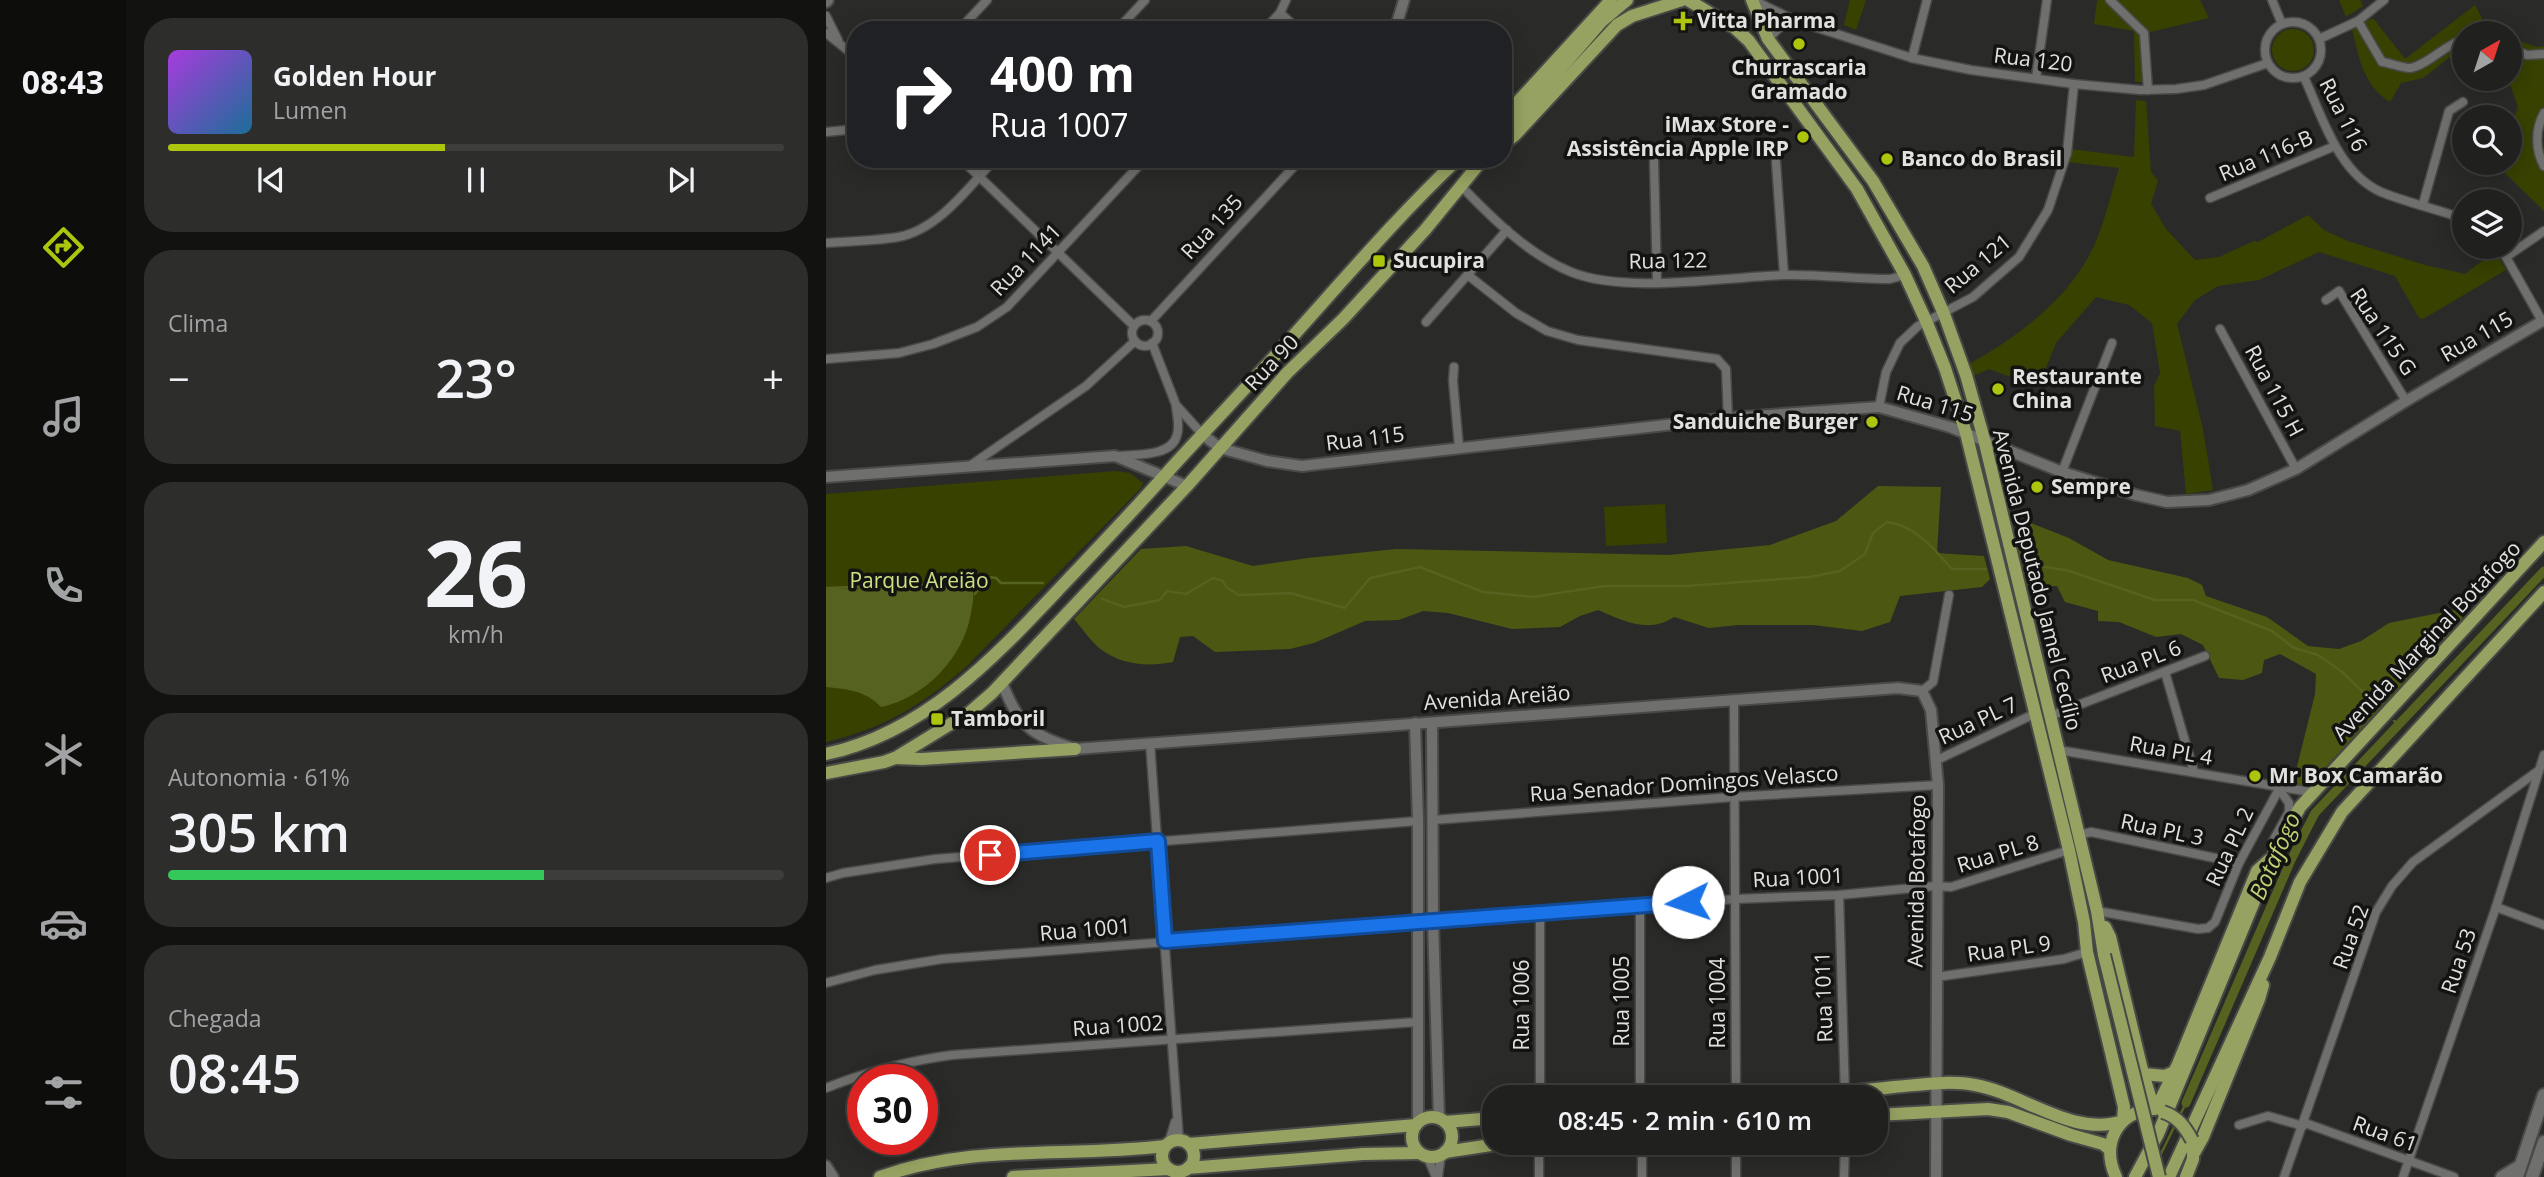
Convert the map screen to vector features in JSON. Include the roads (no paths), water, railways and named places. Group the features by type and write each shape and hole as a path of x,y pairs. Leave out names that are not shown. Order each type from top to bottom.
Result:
{"main road":[{"path":"1512,97 1598,0"},
{"path":"1512,108 1611,0"},
{"path":"1512,125 1601,22 1627,0"},
{"path":"1512,137 1617,25 1632,16 1682,0"},
{"name":"Avenida Deputado Jamel Cecílio","path":"1682,0 1689,0 1735,27 1749,41 1857,189 1905,275 1945,368 1966,433 2069,850 2084,922 2087,952 2124,1107 2123,1121"},
{"name":"Avenida Deputado Jamel Cecílio","path":"1753,0 1768,39 1873,181 1923,266 1966,375 1984,439 2097,911 2101,958 2151,1177"},
{"name":"Rua 90","path":"826,754 846,750 891,733 921,716 1006,645 1203,435 1356,265 1449,168"},
{"name":"Rua 90","path":"895,758 970,712 1002,683 1187,486 1287,373 1352,310 1476,168"},
{"name":"Avenida Marginal Botafogo","path":"2134,1177 2158,1134 2283,835 2311,792 2388,713 2544,542"},
{"path":"2169,1177 2270,957 2300,882 2342,811 2544,592"},
{"path":"2523,616 2544,602"},
{"path":"826,773 895,758 922,759 1075,749"},
{"path":"2159,1110 2161,1099 2257,872 2273,856"},
{"path":"2097,911 2110,937 2143,1074 2159,1110"},
{"name":"Avenida Deputado Jamel Cecílio","path":"2084,922 2101,958 2159,1177"},
{"path":"2186,1177 2193,1146 2203,1137 2259,999 2270,957"},
{"path":"2143,1074 2165,1076 2174,1072"},
{"path":"1888,1089 1936,1083 1975,1084 2093,1125 2112,1125 2139,1110 2159,1110 2172,1115 2184,1125 2193,1146"},
{"path":"2502,1177 2518,1172 2544,1095"},
{"path":"1888,1114 1988,1109 2008,1112 2103,1144 2109,1149"},
{"path":"880,1177 920,1164 958,1157 1176,1143 1417,1123 1428,1117 1442,1120 1482,1118"},
{"path":"1433,1154 1452,1140 1449,1127 1442,1120"},
{"path":"2116,1177 2109,1149 2113,1135 2123,1121"},
{"path":"1417,1123 1412,1139 1433,1154"},
{"path":"2533,1176 2544,1142"},
{"path":"1176,1143 1192,1148 1194,1159 1180,1172"},
{"path":"1176,1143 1163,1161 1180,1172"},
{"path":"1013,1177 1180,1172 1363,1154 1433,1154 1482,1146"}],"street":[{"path":"967,21 987,0"},
{"path":"1125,21 1145,0"},
{"path":"1272,21 1286,0"},
{"path":"1398,21 1404,0"},
{"name":"Rua 120","path":"1753,0 1796,21 1912,58 1971,70 2074,84 2148,90 2175,89 2204,85 2268,63"},
{"path":"1912,58 1927,0"},
{"path":"2036,78 2048,0"},
{"path":"2110,0 2141,29 2145,37 2148,90"},
{"path":"2272,0 2282,24"},
{"path":"2319,39 2358,20 2384,0"},
{"path":"1280,13 1289,21"},
{"path":"826,16 840,42"},
{"path":"2358,20 2382,62 2410,68 2438,54 2452,43"},
{"path":"1768,39 1782,25 1796,21"},
{"path":"2297,22 2310,28 2319,39 2321,54 2316,68 2304,77 2290,78 2277,74 2268,63 2265,48 2267,41 2270,33 2282,24 2297,22"},
{"path":"826,33 847,49"},
{"path":"2522,53 2544,54"},
{"name":"Rua 116","path":"2304,77 2335,146 2352,171 2379,191 2452,215"},
{"name":"Rua 121","path":"1879,407 1886,372 1900,343 1918,326 1973,297 2019,257 2048,210 2067,153 2074,84"},
{"path":"2423,204 2449,111 2463,102"},
{"path":"2544,113 2538,124 2538,156 2544,166"},
{"path":"826,132 847,130"},
{"name":"Rua 116-B","path":"2210,198 2335,146"},
{"path":"1654,161 1657,282"},
{"path":"1776,162 1784,275"},
{"path":"970,168 1134,326"},
{"path":"826,243 900,237 925,226 949,207 987,168"},
{"name":"Rua 1141","path":"826,359 899,353 933,344 976,327 1007,307 1137,168"},
{"name":"Rua 135","path":"1151,321 1293,168"},
{"path":"1443,168 1446,171"},
{"name":"Rua 122","path":"1462,187 1507,230 1572,272 1608,281 1657,282 1784,275 1890,279 1905,275"},
{"path":"1426,322 1507,230"},
{"path":"2522,246 2544,231"},
{"path":"2507,259 2543,321"},
{"path":"1469,275 1516,313 1547,331 1578,340 1717,359 1726,369 1728,418"},
{"name":"Rua 115 G","path":"2326,300 2339,291 2406,401"},
{"path":"826,477 1115,456 1168,447 1178,434 1176,405 1152,343 1157,331 1151,321 1141,320 1132,330 1135,341 1143,345 1152,343"},
{"name":"Rua 115","path":"1220,448 1267,461 1302,466 1728,418 1879,407 1984,439 2062,472 2136,495 2167,502 2209,500 2248,491 2296,469 2543,321"},
{"name":"Rua 115 H","path":"2220,329 2296,469"},
{"path":"971,465 1086,386 1135,341"},
{"path":"2062,472 2112,343"},
{"path":"1454,367 1460,447"},
{"path":"1176,405 1203,435 1220,448"},
{"path":"1115,456 1187,486"},
{"path":"1922,691 1933,682 1949,595"},
{"name":"Rua PL 6","path":"2050,716 2205,656"},
{"path":"2165,672 2194,772"},
{"path":"1002,683 1013,709 1024,724 1037,734 1075,749"},
{"name":"Avenida Areião","path":"1075,749 1898,688 1922,691"},
{"name":"Avenida Botafogo","path":"1922,691 1931,710 1938,785 1935,886 1936,1177"},
{"name":"Rua 1004","path":"1734,700 1736,1085"},
{"name":"Rua PL 7","path":"1937,760 2034,714"},
{"path":"1415,723 1418,821 1417,1123"},
{"path":"1432,723 1433,922 1442,1120"},
{"path":"1150,743 1172,1040 1176,1143"},
{"name":"Rua PL 4","path":"2058,750 2279,789 2311,792"},
{"name":"Rua 53","path":"2403,1177 2496,907 2544,755"},
{"name":"Rua 52","path":"2284,1177 2376,912 2392,886 2413,862 2538,771"},
{"name":"Rua Senador Domingos Velasco","path":"1433,820 1733,797 1938,785"},
{"path":"2273,856 2273,841 2290,807 2279,789"},
{"name":"Rua PL 2","path":"2097,911 2198,929 2208,928 2216,922 2239,863 2279,789"},
{"path":"826,878 934,859 1418,821"},
{"name":"Rua PL 3","path":"2079,835 2091,832 2239,863"},
{"name":"Rua PL 8","path":"1935,886 1951,887 2069,850"},
{"name":"Rua 1001","path":"826,983 875,970 942,959 1935,886"},
{"name":"Rua 1011","path":"1839,895 1845,1085"},
{"name":"Rua 1005","path":"1640,906 1640,1085"},
{"path":"2496,907 2544,925"},
{"name":"Rua 1006","path":"1539,1085 1540,913"},
{"name":"Rua PL 9","path":"1936,977 2064,959 2087,952"},
{"name":"Rua 1002","path":"826,1088 856,1076 929,1058 1417,1022"},
{"name":"Rua 61","path":"2239,1125 2268,1116 2304,1125 2454,1177"},
{"path":"1433,1154 1437,1177"},
{"path":"1539,1155 1539,1177"},
{"path":"1642,1155 1642,1177"},
{"path":"1736,1155 1736,1177"},
{"path":"1844,1177 1845,1155"},
{"path":"826,1166 833,1177"}],"waterway":[{"path":"1102,599 1124,607 1160,600 1167,591 1186,594 1213,578 1223,581 1226,587 1239,595 1290,593 1345,608 1370,578 1420,567 1483,592 1533,597 1604,586 1686,586 1810,577 1840,571 1865,554 1873,533 1887,522 1915,533 1952,569 1986,569"},
{"path":"2038,566 2066,570 2155,600 2193,600 2272,631 2294,648 2318,655 2341,671 2379,707"},
{"name":"Botafogo","path":"2186,1103 2291,860 2315,813 2544,571"},
{"path":"988,577 996,578 1001,583 1043,583"},
{"path":"962,584 986,583"},
{"path":"826,588 949,584"},
{"path":"975,594 979,588"},
{"name":"Botafogo","path":"2394,721 2398,723"},
{"path":"2179,1117 2186,1103"},
{"path":"2159,1158 2176,1123"}],"place":[{"name":"Vitta Pharma","path":"1683,21"},
{"name":"Churrascaria Gramado","path":"1799,44"},
{"name":"iMax Store - Assistência Apple IRP","path":"1803,137"},
{"name":"Banco do Brasil","path":"1887,159"},
{"name":"Sucupira","path":"1379,261"},
{"name":"Restaurante China","path":"1998,389"},
{"name":"Sanduiche Burger","path":"1872,422"},
{"name":"Sempre","path":"2037,487"},
{"name":"Tamboril","path":"937,719"},
{"name":"Mr Box Camarão","path":"2255,776"}],"park label":[{"name":"Parque Areião","path":"919,581"}]}
